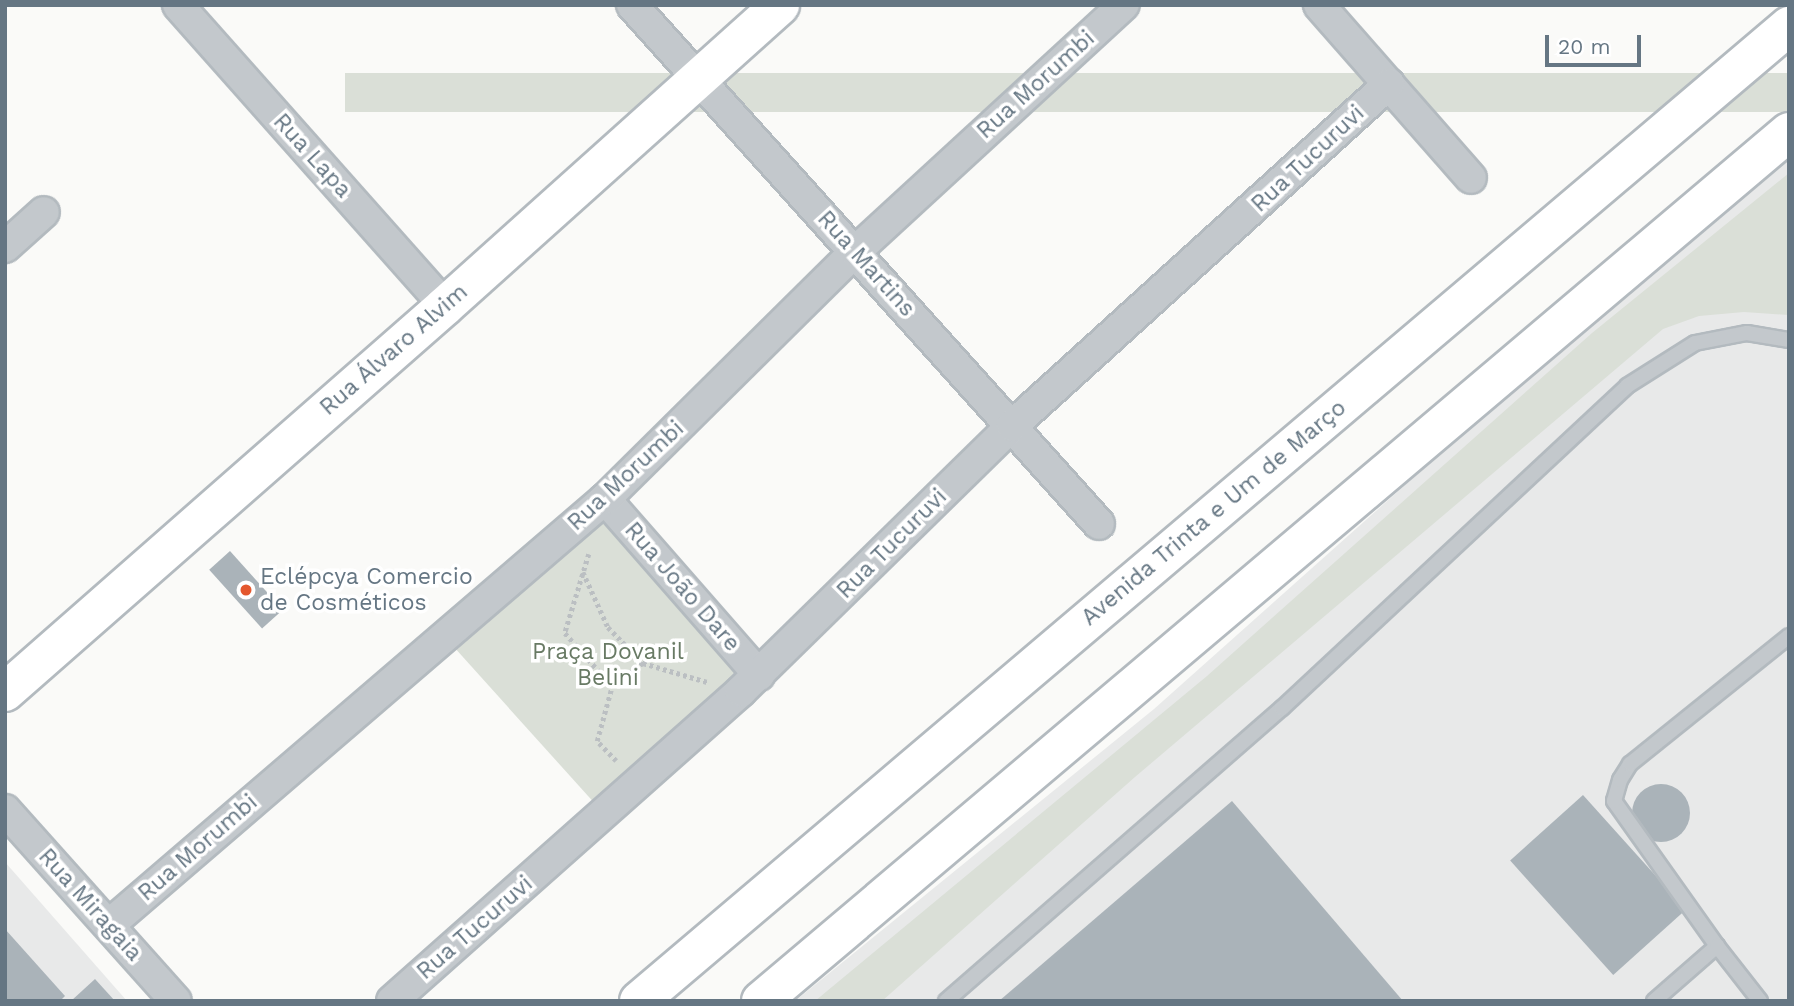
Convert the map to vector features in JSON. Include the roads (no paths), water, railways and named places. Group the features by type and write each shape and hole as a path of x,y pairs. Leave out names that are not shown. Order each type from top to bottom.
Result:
{"main road":[{"name":"Rua Álvaro Alvim","path":"5,692 445,306 780,5"},
{"name":"Avenida Trinta e Um de Março","path":"639,1001 1789,26"},
{"path":"761,1001 1789,132"}],"street":[{"name":"Rua Lapa","path":"178,5 445,306"},
{"name":"Rua Martins","path":"632,5 1099,524"},
{"name":"Rua Morumbi","path":"109,925 605,499 855,252 1124,5"},
{"path":"1319,5 1471,178"},
{"name":"Rua Tucuruvi","path":"392,1001 750,683 1012,426 1389,84"},
{"path":"5,247 44,212"},
{"name":"Rua João Dare","path":"605,499 750,683"},
{"name":"Rua Miragaia","path":"5,810 176,1001"}],"lane":[{"path":"946,1001 1282,708 1627,386 1695,343 1747,333 1789,340"},
{"path":"1760,1001 1717,946 1614,801 1620,780 1630,764 1789,636"},
{"path":"1654,1001 1717,946"}],"place":[{"name":"Eclépcya Comercio de Cosméticos","path":"246,590"}],"park label":[{"name":"Praça Dovanil Belini","path":"608,665"}]}
